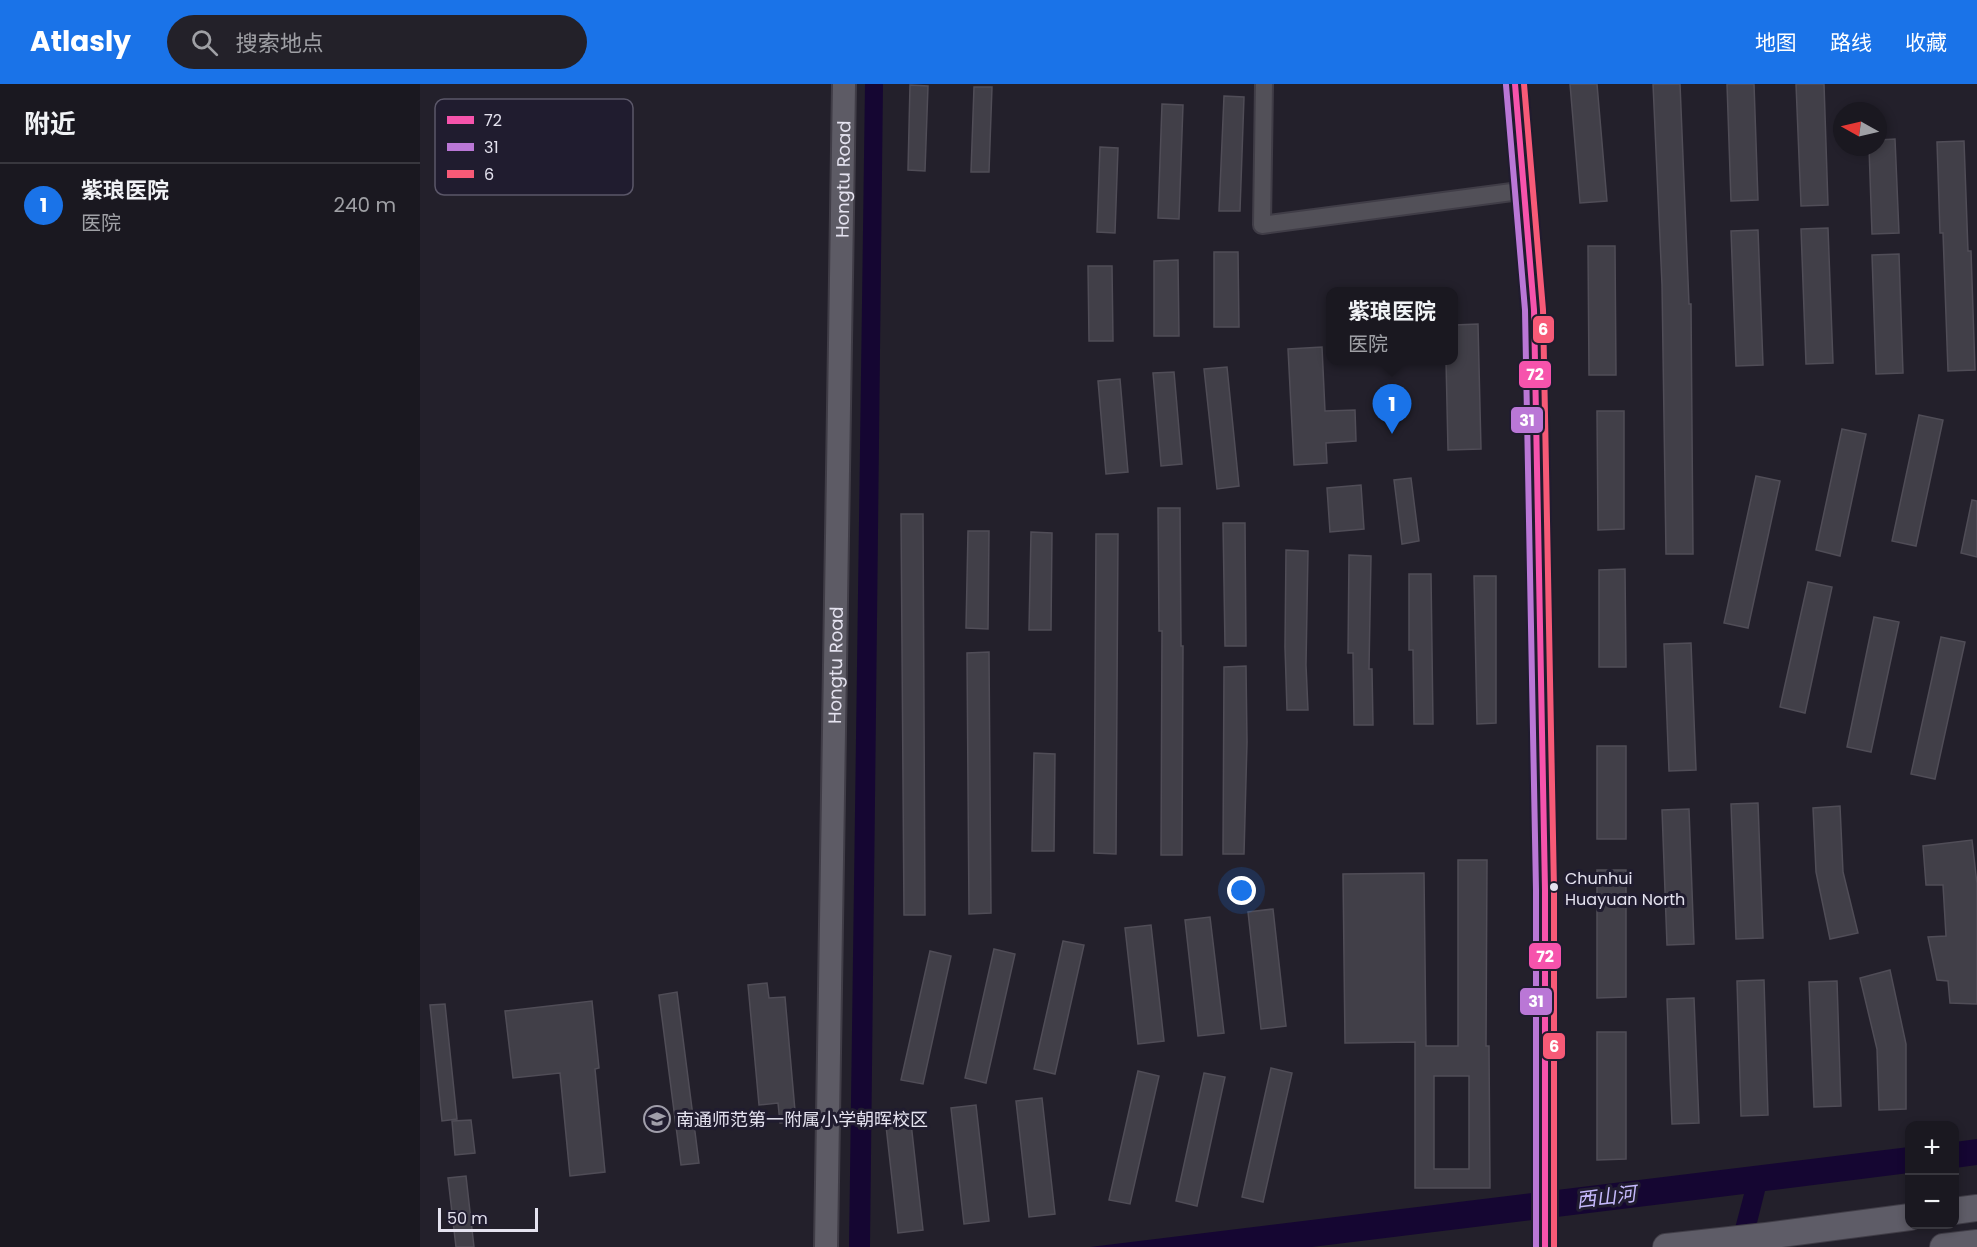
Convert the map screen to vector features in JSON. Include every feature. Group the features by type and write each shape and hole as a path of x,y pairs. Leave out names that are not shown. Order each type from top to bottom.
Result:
{"main road":[{"name":"Hongtu Road","path":"826,1247 844,84"},
{"path":"1503,84 1521,308 1533,789 1538,1187"},
{"path":"1515,84 1534,310 1545,890 1535,1232 1545,1247"},
{"path":"1959,1210 1977,1208"},
{"path":"1666,1247 1905,1218"},
{"path":"1943,1247 1977,1243"}],"street":[{"path":"1264,84 1262,225 1512,192"}],"water":[{"path":"865,84 883,84 870,1247 849,1247"},
{"path":"1977,1139 1977,1165 1959,1167 1959,1141"},
{"name":"西山河","path":"1905,1147 1905,1174 1765,1191 1751,1247 1730,1247 1744,1194 1312,1247 1090,1247"}],"building":[{"path":"1570,84 1597,84 1607,201 1580,203"},
{"path":"1653,84 1680,84 1689,304 1691,304 1693,554 1666,554 1662,285"},
{"path":"1727,84 1754,84 1758,200 1731,201"},
{"path":"1796,84 1824,84 1828,205 1801,206"},
{"path":"910,85 928,86 925,171 908,170"},
{"path":"974,87 992,87 989,172 971,172"},
{"path":"1224,96 1244,97 1240,211 1219,211"},
{"path":"1162,104 1183,105 1179,219 1158,218"},
{"path":"1887,139 1895,139 1899,233 1872,234 1869,156 1887,156"},
{"path":"1964,141 1975,370 1948,371 1937,142"},
{"path":"1100,147 1118,148 1115,233 1097,232"},
{"path":"1828,228 1833,363 1806,364 1801,229"},
{"path":"1758,230 1763,365 1736,366 1731,231"},
{"path":"1588,246 1615,246 1616,375 1589,375"},
{"path":"1214,252 1238,252 1239,327 1214,327"},
{"path":"1899,254 1903,373 1876,374 1872,255"},
{"path":"1178,260 1179,336 1154,336 1154,261"},
{"path":"1088,266 1112,266 1113,341 1089,341"},
{"path":"1478,324 1481,449 1448,450 1446,365 1458,365 1458,325"},
{"path":"1322,347 1325,411 1355,410 1356,441 1326,443 1327,463 1294,465 1288,349"},
{"path":"1227,367 1239,486 1217,489 1204,369"},
{"path":"1174,372 1182,464 1161,466 1153,373"},
{"path":"1120,379 1128,472 1106,474 1098,381"},
{"path":"1597,411 1624,411 1624,529 1598,530"},
{"path":"1919,415 1943,420 1916,546 1892,541"},
{"path":"1842,429 1866,434 1840,556 1816,550"},
{"path":"1756,476 1780,481 1748,628 1724,623"},
{"path":"1411,478 1419,541 1402,544 1394,480"},
{"path":"1361,485 1364,529 1330,532 1327,488"},
{"path":"1972,500 1977,501 1977,557 1961,553"},
{"path":"1158,508 1180,508 1181,646 1183,646 1182,855 1161,855 1162,631 1159,631"},
{"path":"901,514 923,514 925,915 904,915"},
{"path":"1223,523 1245,523 1246,646 1225,646"},
{"path":"968,531 989,531 988,629 966,628"},
{"path":"1031,532 1052,533 1051,630 1029,630"},
{"path":"1096,534 1118,534 1116,854 1094,853"},
{"path":"1286,550 1308,551 1306,665 1308,710 1287,710"},
{"path":"1349,555 1371,556 1369,669 1372,669 1373,725 1354,725 1353,653 1348,653"},
{"path":"1625,569 1626,667 1599,667 1599,570"},
{"path":"1409,574 1431,574 1433,724 1414,724 1413,650 1409,650"},
{"path":"1474,576 1496,576 1496,723 1477,724"},
{"path":"1808,582 1832,587 1805,713 1780,707"},
{"path":"1874,617 1899,622 1871,752 1847,747"},
{"path":"1941,637 1965,642 1935,779 1911,774"},
{"path":"1691,643 1696,770 1669,771 1664,644"},
{"path":"989,652 991,913 969,914 967,653"},
{"path":"1246,666 1247,742 1244,854 1223,854 1224,667"},
{"path":"1597,746 1626,746 1626,839 1597,839"},
{"path":"1034,753 1055,754 1054,851 1032,851"},
{"path":"1758,803 1763,938 1736,939 1731,804"},
{"path":"1840,806 1843,872 1858,933 1830,939 1816,872 1813,808"},
{"path":"1689,809 1694,944 1667,945 1662,810"},
{"path":"1972,840 1977,884 1977,1004 1950,1003 1948,981 1937,980 1928,937 1946,936 1943,885 1926,885 1923,846"},
{"path":"1458,860 1487,860 1486,1046 1489,1046 1490,1188 1415,1188 1415,1042 1345,1043 1343,874 1424,873 1426,1046 1458,1046","holes":["1434,1076 1469,1076 1469,1169 1434,1169"]},
{"path":"1597,870 1626,870 1626,997 1597,998"},
{"path":"1273,909 1286,1026 1261,1029 1248,912"},
{"path":"1210,917 1224,1033 1198,1036 1185,920"},
{"path":"1151,925 1164,1041 1138,1044 1125,928"},
{"path":"1063,941 1084,945 1055,1074 1034,1069"},
{"path":"994,949 1015,954 986,1083 965,1078"},
{"path":"930,951 951,956 923,1084 901,1080"},
{"path":"1890,970 1906,1044 1906,1109 1879,1110 1877,1049 1860,978"},
{"path":"1764,980 1768,1115 1741,1116 1737,981"},
{"path":"1837,981 1841,1106 1814,1107 1809,982"},
{"path":"767,983 769,998 785,997 796,1122 780,1123 778,1103 759,1105 748,985"},
{"path":"677,992 699,1163 681,1165 659,995"},
{"path":"1694,998 1699,1123 1672,1124 1667,999"},
{"path":"592,1001 599,1068 595,1069 605,1172 570,1176 560,1073 513,1078 505,1011"},
{"path":"445,1004 457,1119 442,1121 430,1005"},
{"path":"1597,1032 1626,1032 1626,1159 1597,1160"},
{"path":"1271,1068 1292,1073 1263,1202 1242,1197"},
{"path":"1138,1071 1159,1076 1130,1204 1109,1200"},
{"path":"1204,1073 1225,1077 1197,1206 1176,1201"},
{"path":"1042,1098 1055,1214 1029,1217 1016,1101"},
{"path":"976,1105 989,1221 964,1224 951,1108"},
{"path":"910,1114 923,1230 898,1233 885,1117"},
{"path":"471,1120 475,1153 455,1155 452,1121"},
{"path":"466,1176 474,1247 456,1247 448,1178"}],"transit line":[{"name":"72","path":"1515,84 1534,310 1545,890 1545,1247"},
{"name":"6","path":"1524,84 1543,310 1554,890 1554,1247"},
{"name":"31","path":"1506,85 1525,310 1536,890 1536,1247"}],"place":[{"name":"紫琅医院","path":"1392,434"},
{"name":"Chunhui Huayuan North","path":"1554,887"},
{"name":"南通师范第一附属小学朝晖校区","path":"657,1119"}]}
